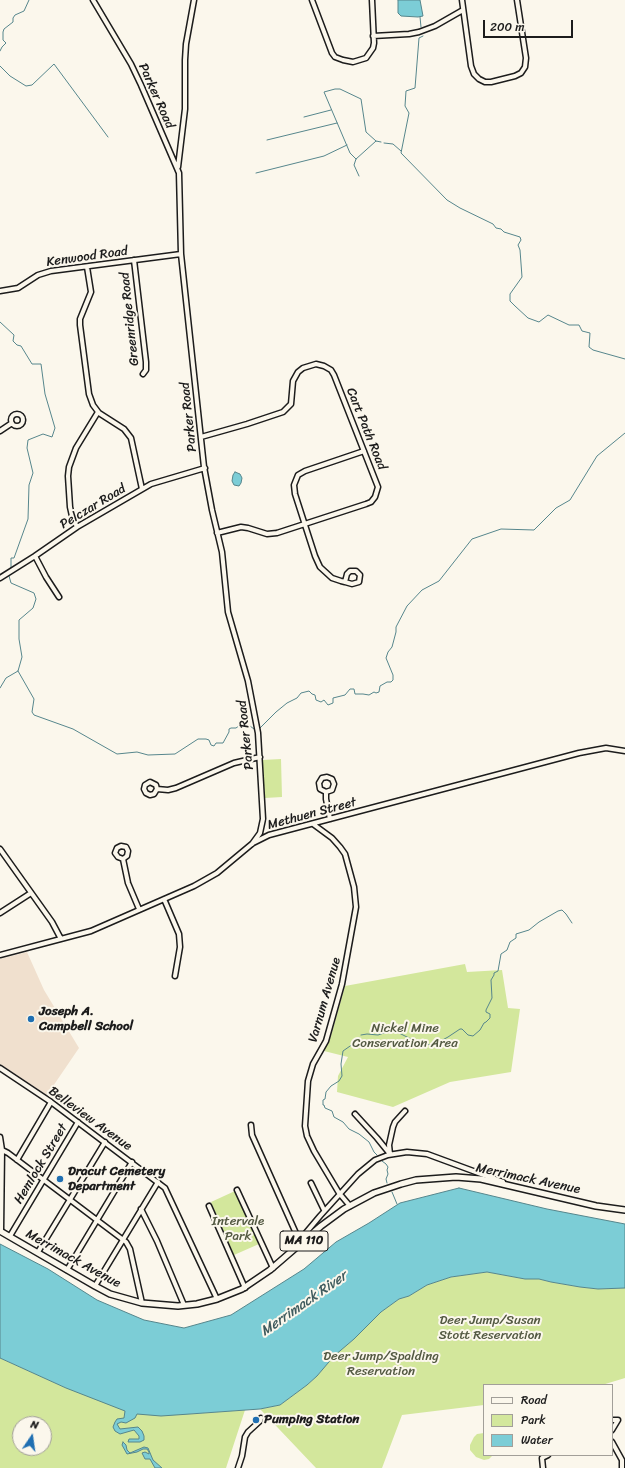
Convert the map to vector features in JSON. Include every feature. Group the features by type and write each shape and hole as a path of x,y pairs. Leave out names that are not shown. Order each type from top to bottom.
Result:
{"main road":[{"name":"Merrimack Avenue","path":"1,1231 95,1286 122,1298 142,1304 166,1306 184,1305 217,1299 245,1288 273,1268 321,1226 350,1206 374,1193 390,1187 431,1178 464,1177 481,1179 513,1185 596,1206 625,1210"}],"street":[{"name":"Parker Road","path":"93,0 136,74 177,169 181,254 202,437 204,468 222,556 230,618 247,675 256,715 260,757 262,825 260,833 252,844"},
{"path":"177,169 185,109 185,52 194,0"},
{"path":"312,0 332,53 342,60 353,62 366,58 373,48 372,0"},
{"path":"462,0 471,66 474,74 485,82 515,76 521,73 525,67 526,58 517,0"},
{"path":"373,36 409,34 429,29 463,10"},
{"name":"Kenwood Road","path":"0,291 18,288 38,274 51,271 181,254"},
{"name":"Greenridge Road","path":"134,260 146,362 146,370 143,374"},
{"path":"87,267 91,292 80,320 80,325 89,394 98,412 124,430 131,438 142,489"},
{"name":"Cart Path Road","path":"202,437 243,426 283,412 291,404 293,381 296,374 303,368 319,364 327,367 333,373 378,486 374,499 364,505 271,534 241,527 217,533"},
{"path":"77,527 70,507 68,467 76,448 98,412"},
{"path":"0,430 12,423"},
{"path":"345,582 329,576 320,567 294,491 295,482 298,475 308,470 364,452"},
{"name":"Pelczar Road","path":"0,578 77,527 142,489 155,482 204,468"},
{"path":"35,556 59,597"},
{"name":"Methuen Street","path":"0,955 91,931 205,881 252,844 269,835 594,750 606,748 625,751"},
{"path":"157,789 168,790 182,787 234,763 260,757"},
{"path":"326,792 330,819"},
{"name":"Varnum Avenue","path":"313,824 332,838 345,854 350,870 356,902 355,921 342,984 326,1041 311,1070 307,1089 305,1126 307,1136 314,1151 339,1193 350,1206"},
{"path":"0,849 56,927 61,939"},
{"path":"123,859 128,883 139,909"},
{"path":"0,913 31,893"},
{"path":"164,899 179,934 180,947 175,976"},
{"name":"Belleview Avenue","path":"0,1068 51,1102 165,1188 217,1299"},
{"path":"17,1160 51,1102"},
{"path":"390,1154 389,1145 395,1122 405,1111"},
{"path":"354,1114 390,1154"},
{"name":"Hemlock Street","path":"10,1236 78,1122"},
{"path":"251,1124 252,1135 299,1240"},
{"path":"0,1138 2,1150 1,1231"},
{"path":"38,1252 105,1142"},
{"path":"2,1150 126,1242 130,1249 142,1304"},
{"path":"288,1255 339,1193 367,1166 375,1160 390,1154 406,1152 426,1154 513,1185"},
{"path":"67,1270 132,1162"},
{"path":"95,1286 158,1182"},
{"path":"311,1183 324,1210"},
{"path":"237,1190 273,1268"},
{"path":"208,1206 245,1288"},
{"path":"141,1209 157,1241 184,1305"},
{"path":"238,1468 242,1456 245,1437 261,1418"},
{"path":"613,1420 618,1420 613,1428"},
{"path":"613,1444 622,1460 622,1468"},
{"path":"544,1468 542,1458 546,1456"}],"shaded area":[{"name":"Joseph A. Campbell School","path":"27,952 44,990 79,1048 47,1095 0,1064 0,959"}],"green space":[{"path":"281,759 282,797 265,798 262,760"},
{"name":"Nickel Mine Conservation Area","path":"465,964 467,972 502,970 508,1008 520,1009 511,1072 450,1082 393,1107 337,1092 338,1076 348,1057 324,1051 331,1036 345,986"},
{"name":"Intervale Park","path":"235,1191 259,1244 234,1255 211,1202"},
{"path":"487,1272 525,1279 539,1279 580,1287 598,1289 625,1288 625,1378 605,1384 483,1384 483,1405 402,1415 382,1468 316,1468 260,1409 280,1405 307,1385 318,1375 337,1352 354,1339 381,1312 399,1299 409,1296 427,1285 451,1277"},
{"path":"0,1358 66,1388 190,1414 245,1410 226,1468 0,1468"},
{"path":"483,1433 483,1456 492,1456 489,1459 484,1460 476,1457 470,1450 470,1445 477,1434"}],"water":[{"path":"398,0 420,0 423,16 401,16 398,13"},
{"path":"235,472 240,474 242,478 239,486 234,485 232,481"},
{"name":"Merrimack River","path":"459,1188 547,1209 625,1224 625,1288 598,1289 580,1287 539,1279 525,1279 487,1272 451,1277 427,1285 409,1296 399,1299 381,1312 354,1339 334,1356 317,1376 280,1405 260,1409 161,1416 137,1414 135,1418 126,1423 121,1422 117,1424 120,1429 138,1427 144,1436 144,1440 140,1442 128,1442 129,1439 139,1439 139,1436 134,1430 120,1434 115,1431 113,1427 117,1419 124,1418 125,1411 66,1388 0,1358 0,1244 48,1269 97,1300 144,1320 184,1328 231,1315 304,1269 336,1242 400,1203"},
{"path":"123,1442 130,1453 144,1447 148,1448 153,1460 162,1468 155,1468 150,1459 145,1459 142,1453 145,1452 149,1454 147,1449 127,1454 122,1445"}],"waterway":[{"path":"0,51 6,43 3,40 4,29 13,22 15,15 24,11 29,0"},
{"path":"420,17 421,27"},
{"path":"423,36 419,38 415,88 406,91 405,106 409,113 401,153 447,200 493,224 496,228 520,237 521,240 518,245 520,250 522,277 510,294 510,301 528,318 539,322 548,315 569,325 579,325 582,331 590,333 589,347 593,350 625,359"},
{"path":"0,66 10,76 26,86 32,85 54,64 108,137"},
{"path":"356,159 350,153 324,92 340,89 361,99 366,132 376,141"},
{"path":"304,117 331,110"},
{"path":"267,140 337,123"},
{"path":"359,176 354,165 356,159 376,141 381,142"},
{"path":"384,143 393,144 401,151"},
{"path":"256,173 324,156 347,145"},
{"path":"0,322 14,335 13,341 17,345 21,346 32,364 41,364 45,394 55,428 52,437 43,434 28,440 27,448 33,473 29,485 28,519 14,558 11,558 11,568"},
{"path":"260,728 276,712 287,703 297,698 301,693 309,691 315,695 316,700 321,702 324,700 328,705 333,703 333,698 345,695 350,689 354,689 355,694 369,695 374,692 379,692 380,686 393,680 393,675 386,658 392,647 396,627 407,606 422,590 439,581 472,539 501,529 534,530 556,508 570,500 597,456 625,433"},
{"path":"0,688 6,678 18,671 22,657 19,639 19,620 33,608 36,599 34,593 11,583 9,576"},
{"path":"18,671 34,699 32,712 34,715 73,729 117,754 137,752 148,755 175,754 198,739 209,740 211,745 214,746 216,743 223,743 229,729 236,728 240,725 250,726 254,729"},
{"path":"361,1035 378,1035 387,1032 397,1032 423,1045 435,1044 460,1029 468,1035 473,1036 490,1018 490,1014 486,1012 486,1010 492,998 491,980 494,973 498,971 501,954 507,950 510,942 516,938 516,934 529,930 539,922 562,910 572,923"},
{"path":"359,1038 343,1051 341,1064 342,1076 339,1081 331,1086 326,1092 323,1105 325,1108 332,1111 334,1117 369,1142 377,1155"},
{"path":"382,1161 388,1167 386,1179 387,1183"},
{"path":"392,1192 397,1204"}],"place":[{"name":"Joseph A. Campbell School","path":"31,1019"},
{"name":"Dracut Cemetery Department","path":"60,1179"},
{"name":"Pumping Station","path":"256,1420"}],"park label":[{"name":"Deer Jump/Susan Stott Reservation","path":"490,1328"},
{"name":"Deer Jump/Spalding Reservation","path":"381,1364"}]}
